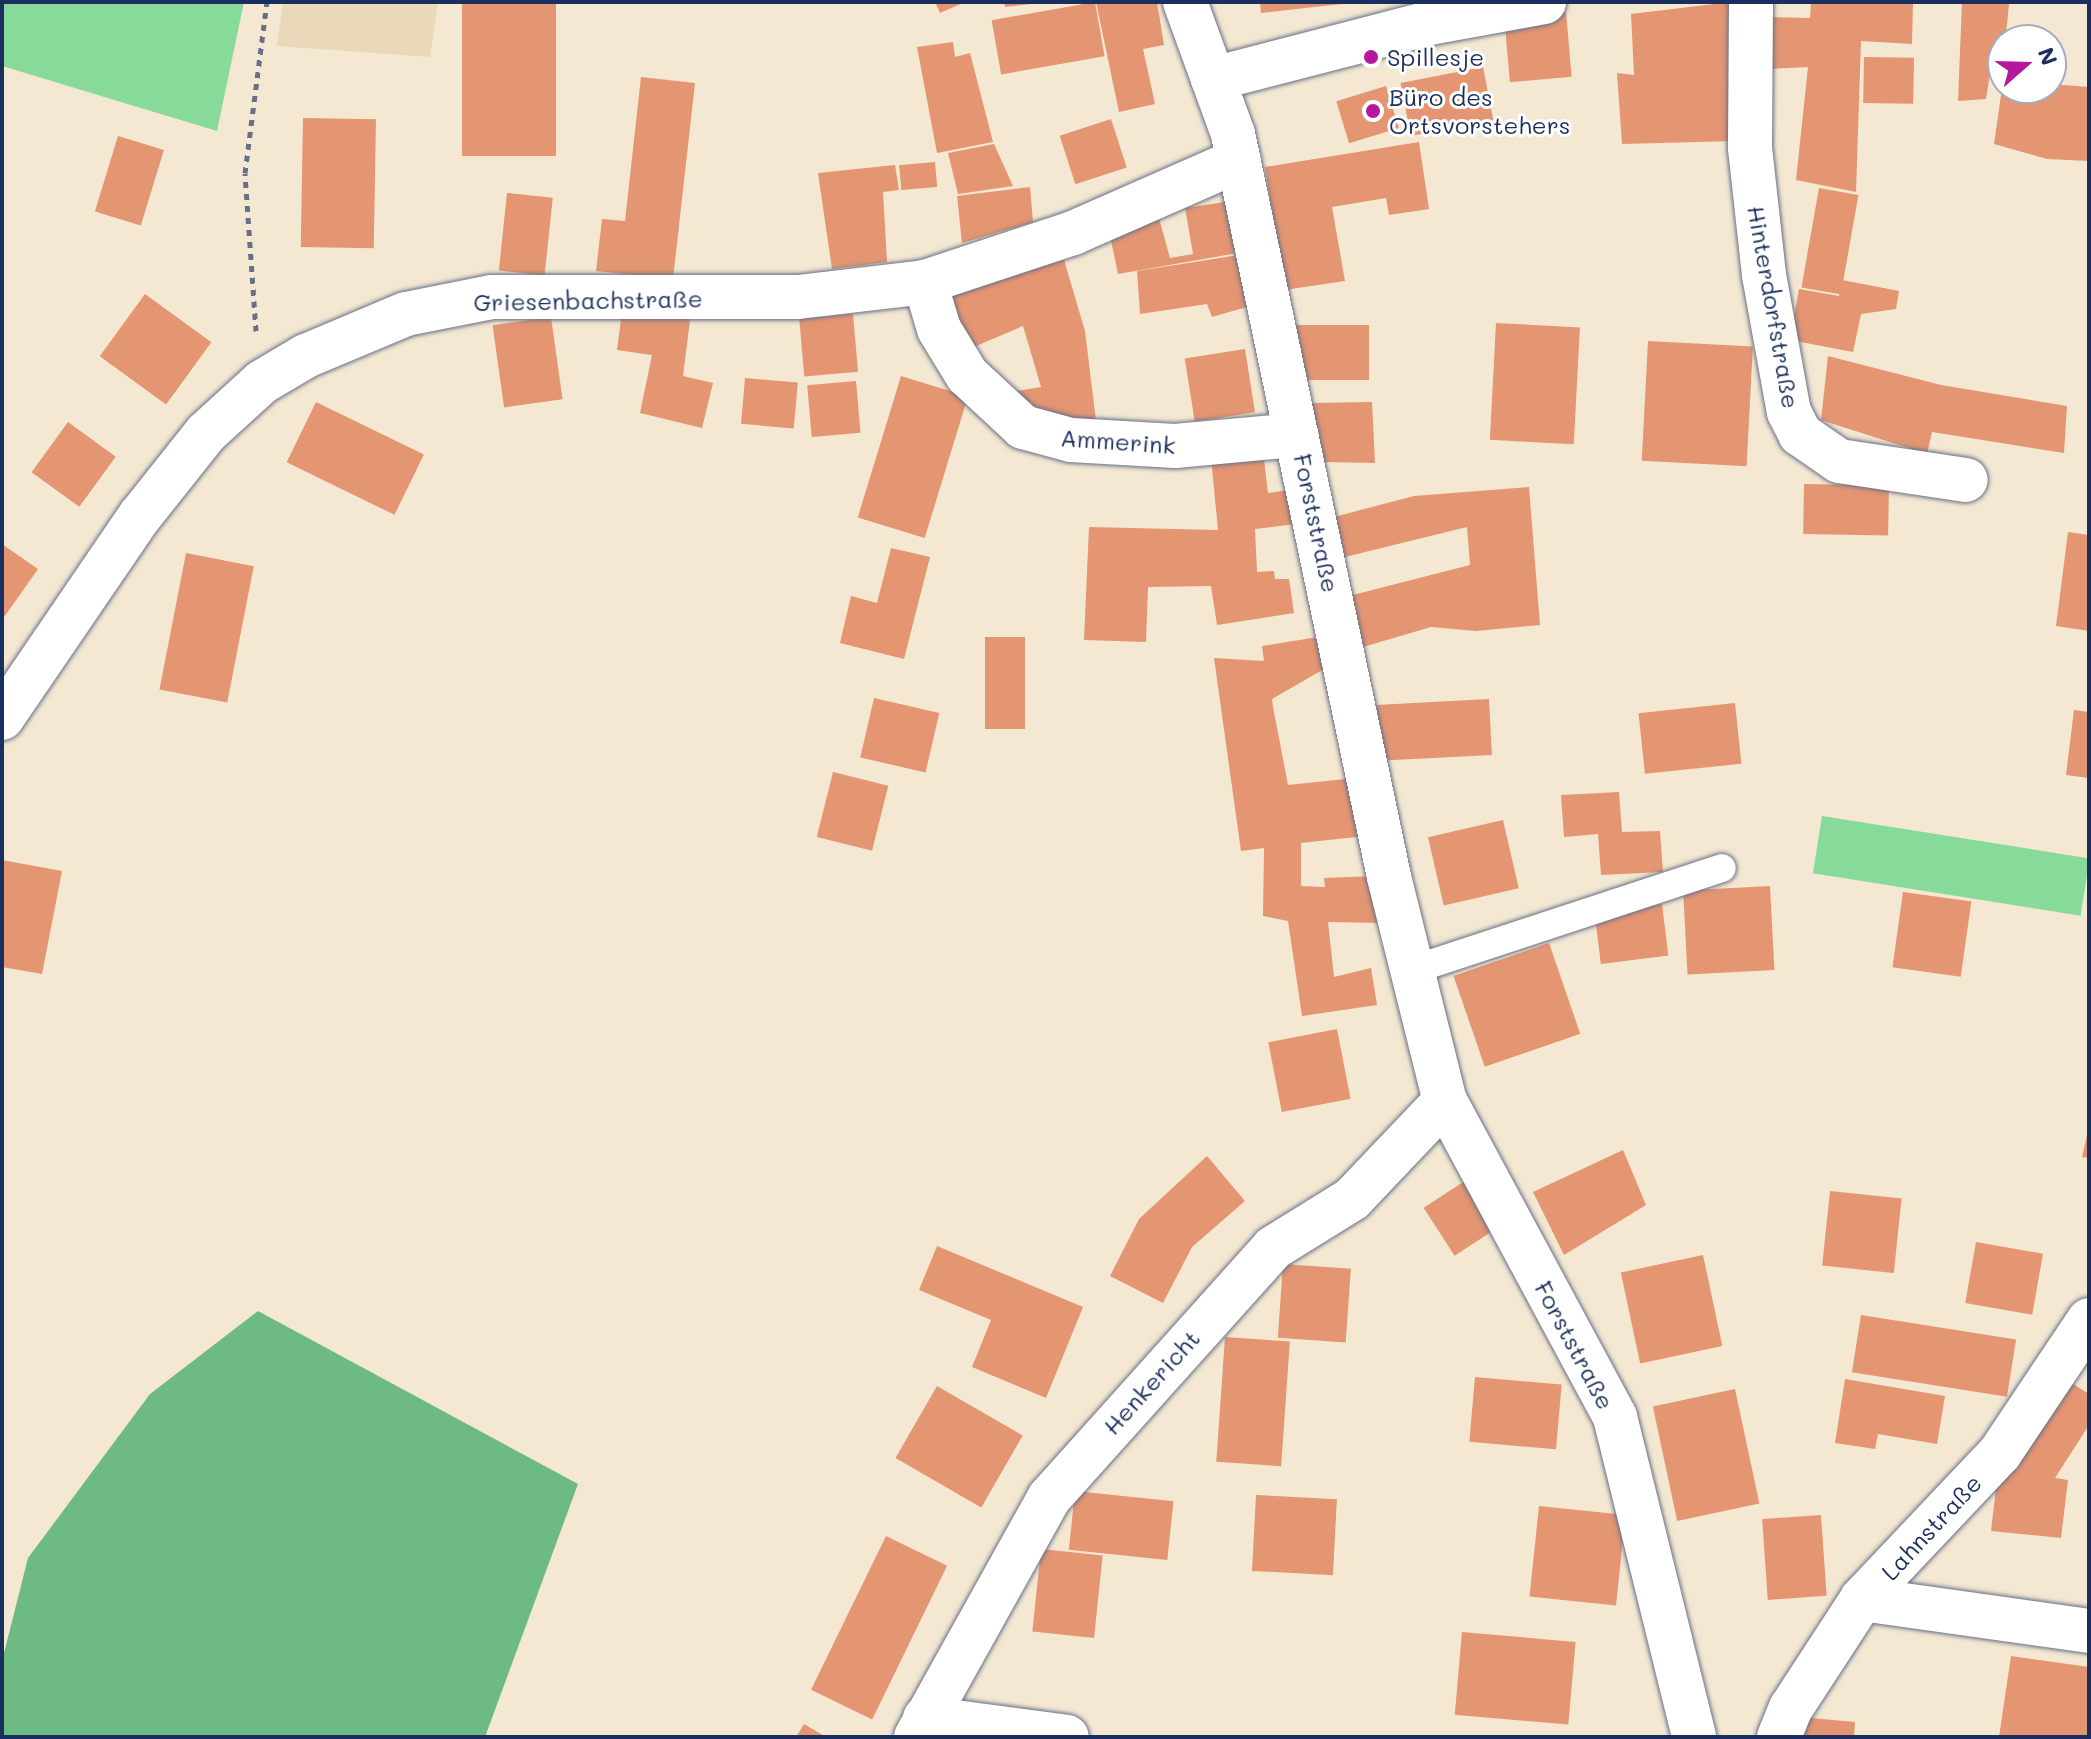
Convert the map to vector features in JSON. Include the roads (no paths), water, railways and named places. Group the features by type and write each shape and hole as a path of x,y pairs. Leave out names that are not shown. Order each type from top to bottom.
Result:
{"street":[{"name":"Forststraße","path":"1185,2 1239,160 1412,970 1445,1101 1615,1417 1694,1737"},
{"path":"1213,79 1429,23 1544,2"},
{"name":"Hinterdorfstraße","path":"1751,2 1750,148 1764,275 1789,412 1800,434 1839,461 1966,480"},
{"name":"Griesenbachstraße","path":"2,718 173,473 206,433 262,382 306,356 406,314 492,297 798,297 925,282 1073,233 1239,160"},
{"name":"Ammerink","path":"925,282 939,329 967,375 986,398 1023,427 1071,440 1175,446 1297,435"},
{"name":"Henkericht","path":"1067,1737 920,1728 1049,1498 1273,1248 1352,1199 1445,1101"},
{"name":"Lahnstraße","path":"1779,1737 1791,1708 1862,1599 2000,1453 2089,1320"},
{"path":"1862,1599 2089,1631"}],"lane":[{"path":"1412,970 1722,868"}],"place":[{"name":"Spillesje","path":"1371,57"},
{"name":"Büro des Ortsvorstehers","path":"1373,111"}]}
